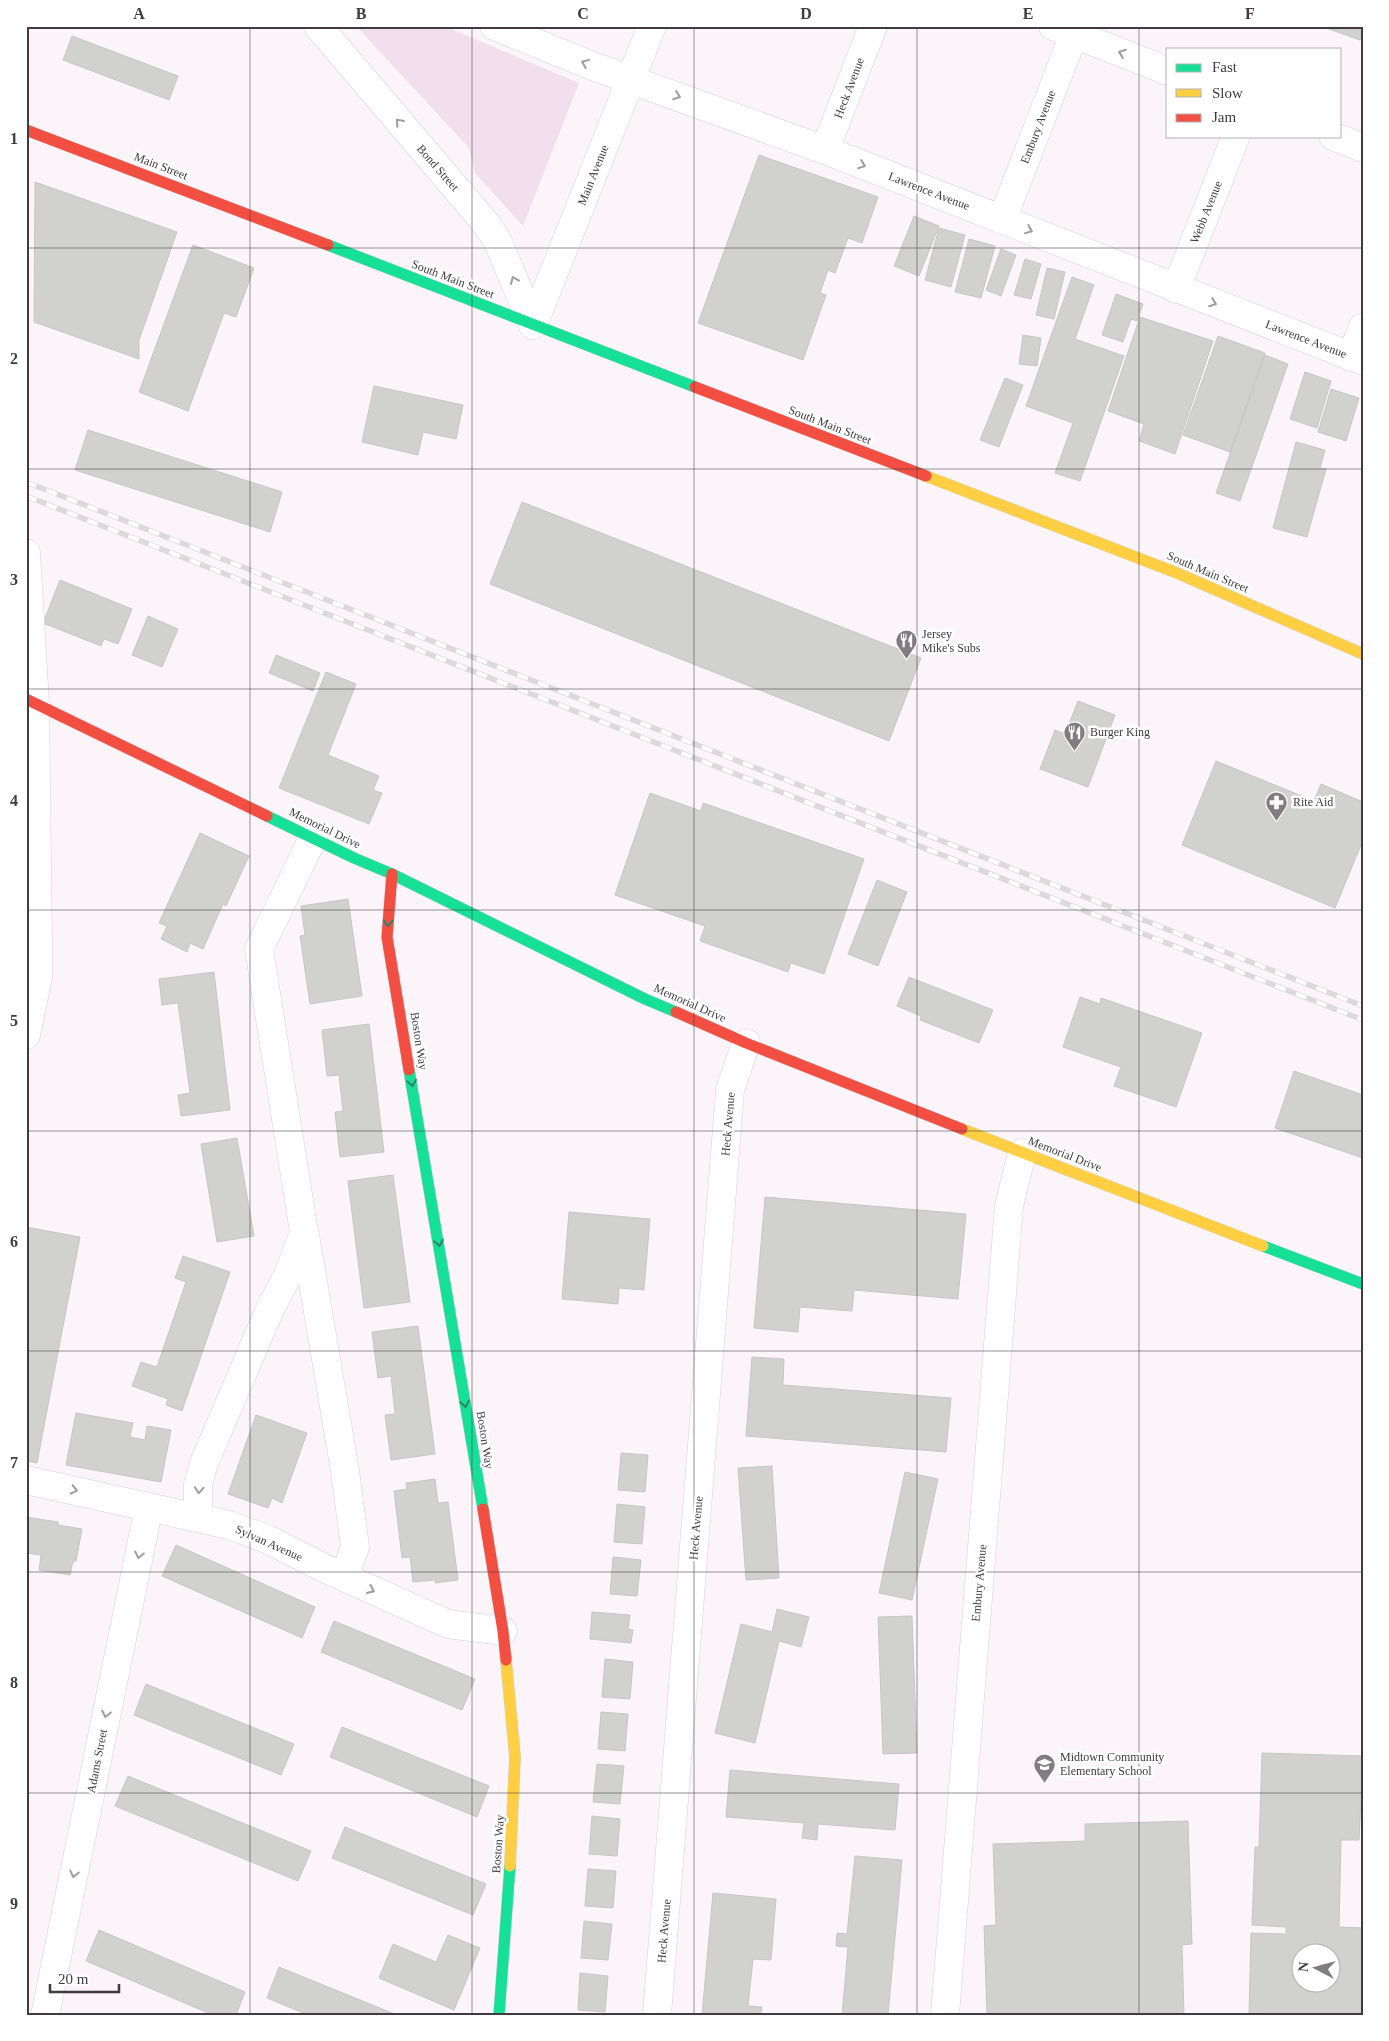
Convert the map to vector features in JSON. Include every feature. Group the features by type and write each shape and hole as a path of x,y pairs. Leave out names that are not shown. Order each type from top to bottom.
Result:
{"street":[{"name":"Bond Street","path":"318,26 488,226 498,242 533,325"},
{"name":"Lawrence Avenue","path":"494,26 631,80 825,150 1357,359"},
{"name":"Main Avenue","path":"533,325 652,26"},
{"name":"Heck Avenue","path":"825,150 873,26"},
{"path":"1063,30 1166,70"},
{"name":"Embury Avenue","path":"1002,220 1063,30"},
{"name":"Main Street","path":"26,130 285,228"},
{"name":"Webb Avenue","path":"1176,289 1235,138"},
{"path":"1338,138 1363,148"},
{"name":"South Main Street","path":"285,228 1177,573 1357,646"},
{"path":"1357,359 1363,327"},
{"path":"26,553 30,701 32,942 38,977 26,1034"},
{"name":"Memorial Drive","path":"30,701 313,838 392,874 645,999 746,1043 1022,1153 1363,1284"},
{"path":"313,838 259,949 319,1328 345,1472 355,1548 344,1578"},
{"name":"Boston Way","path":"392,874 387,936 503,1631 515,1757 514,1826 499,2015"},
{"name":"Heck Avenue","path":"657,2015 730,1090 746,1043"},
{"name":"Embury Avenue","path":"945,2015 1009,1206 1022,1153"},
{"path":"198,1517 198,1484 204,1463 270,1309 288,1275 304,1232"},
{"name":"Sylvan Avenue","path":"26,1480 229,1525 267,1539 344,1578 448,1624 503,1631"},
{"name":"Adams Street","path":"45,2015 149,1507"}],"shaded area":[{"path":"356,26 444,26 579,83 523,226 475,173 469,148"}],"building":[{"path":"1330,26 1363,26 1363,32 1360,40 1329,29"},
{"path":"72,36 178,76 169,100 63,60"},
{"path":"759,155 878,197 862,243 848,238 835,273 828,270 820,293 826,295 803,360 698,323"},
{"path":"35,182 177,232 139,340 139,359 34,322"},
{"path":"914,216 939,226 919,276 894,266"},
{"path":"939,228 965,235 951,287 925,280"},
{"path":"969,239 995,246 981,298 955,292"},
{"path":"193,245 254,268 236,317 224,313 188,411 139,392"},
{"path":"1001,249 1016,255 1001,296 986,290"},
{"path":"1025,259 1041,264 1031,299 1014,295"},
{"path":"1047,268 1065,272 1054,319 1036,315"},
{"path":"1072,277 1094,285 1075,339 1124,356 1080,481 1055,473 1073,423 1026,406"},
{"path":"1116,294 1143,304 1137,321 1131,319 1123,342 1102,335"},
{"path":"1140,317 1213,341 1175,454 1139,441 1144,424 1108,411"},
{"path":"1023,335 1041,338 1037,366 1019,364"},
{"path":"1218,336 1265,353 1230,452 1183,435"},
{"path":"1265,355 1288,364 1240,501 1216,493"},
{"path":"1305,372 1331,381 1317,428 1290,419"},
{"path":"1005,378 1023,385 999,447 980,440"},
{"path":"374,386 463,405 456,439 423,432 418,455 362,442"},
{"path":"1331,389 1359,398 1346,441 1318,432"},
{"path":"88,430 282,492 270,532 75,470"},
{"path":"1296,442 1325,450 1320,468 1326,469 1307,537 1273,528"},
{"path":"522,502 921,658 889,741 490,584"},
{"path":"60,580 132,609 118,644 104,639 101,646 43,623"},
{"path":"148,616 178,629 162,667 132,655"},
{"path":"276,655 320,673 313,691 269,673"},
{"path":"326,672 356,684 328,755 379,776 373,790 382,793 369,824 279,788"},
{"name":"Burger King","path":"1078,701 1115,715 1088,787 1040,769 1055,730 1065,734"},
{"name":"Rite Aid","path":"1216,761 1314,801 1321,784 1363,802 1363,840 1335,908 1182,845"},
{"path":"650,793 701,811 703,803 864,859 824,974 791,963 788,972 700,941 705,926 615,895"},
{"path":"200,833 249,856 226,906 223,904 203,949 190,943 187,952 161,939 167,926 159,923"},
{"path":"877,880 907,892 878,966 848,954"},
{"path":"348,899 362,996 310,1004 300,936 305,935 301,906"},
{"path":"214,972 230,1110 181,1116 178,1095 190,1093 178,1003 162,1005 159,979"},
{"path":"909,977 993,1010 979,1043 920,1020 921,1016 897,1006"},
{"path":"1080,997 1100,1004 1101,998 1202,1033 1176,1107 1114,1086 1121,1067 1063,1047"},
{"path":"369,1024 384,1152 340,1157 335,1112 343,1111 339,1075 327,1076 322,1030"},
{"path":"1294,1071 1363,1095 1363,1158 1275,1128"},
{"path":"237,1138 254,1236 217,1242 201,1144"},
{"path":"393,1175 410,1302 364,1308 348,1181"},
{"path":"765,1197 966,1214 958,1299 854,1290 852,1311 800,1307 798,1332 754,1328"},
{"path":"569,1212 650,1219 644,1290 619,1288 618,1304 562,1299"},
{"path":"26,1227 80,1237 37,1463 26,1461"},
{"path":"183,1256 230,1272 182,1411 166,1405 168,1399 132,1386 141,1362 157,1367 186,1282 175,1278"},
{"path":"418,1326 435,1454 391,1460 385,1415 395,1414 391,1376 378,1378 372,1332"},
{"path":"752,1357 784,1359 783,1385 951,1398 946,1452 746,1436"},
{"path":"76,1413 133,1423 130,1437 145,1440 147,1426 171,1430 161,1482 66,1465"},
{"path":"256,1415 307,1433 282,1503 272,1498 268,1508 228,1494"},
{"path":"621,1453 648,1455 645,1492 618,1490"},
{"path":"772,1466 779,1578 746,1580 738,1468"},
{"path":"905,1472 938,1479 912,1600 879,1593"},
{"path":"435,1479 438,1503 448,1502 458,1580 435,1583 435,1580 413,1582 410,1557 402,1558 394,1491 407,1489 406,1483"},
{"path":"617,1504 645,1507 642,1544 614,1542"},
{"path":"26,1517 58,1522 58,1525 82,1529 76,1561 73,1561 70,1575 39,1570 41,1555 26,1553"},
{"path":"176,1545 315,1607 302,1638 162,1576"},
{"path":"613,1557 641,1560 637,1596 610,1594"},
{"path":"777,1609 809,1617 801,1647 779,1641 755,1743 715,1733 741,1624 772,1632"},
{"path":"592,1612 630,1615 628,1629 633,1630 631,1643 590,1639"},
{"path":"912,1616 917,1753 883,1754 878,1617"},
{"path":"334,1621 475,1679 462,1710 321,1652"},
{"path":"605,1659 633,1662 630,1699 602,1697"},
{"path":"146,1684 294,1744 281,1775 134,1715"},
{"path":"601,1712 628,1714 625,1751 598,1749"},
{"path":"342,1727 489,1786 477,1817 330,1757"},
{"path":"1262,1753 1363,1756 1363,1800 1361,1800 1359,1840 1341,1840 1339,1927 1363,1928 1363,2015 1249,2015 1251,1933 1286,1934 1286,1927 1252,1925 1255,1847 1259,1847"},
{"path":"597,1764 624,1766 620,1804 593,1802"},
{"path":"730,1770 899,1784 895,1830 818,1824 817,1840 802,1838 804,1823 726,1817"},
{"path":"128,1776 311,1851 298,1881 115,1806"},
{"path":"592,1816 620,1819 617,1856 589,1854"},
{"path":"1188,1821 1192,1944 1182,1945 1184,2015 987,2015 984,1926 996,1925 993,1844 1085,1841 1085,1824"},
{"path":"345,1827 486,1884 473,1915 332,1858"},
{"path":"855,1856 902,1860 888,2015 842,2015 848,1947 836,1946 837,1933 847,1934"},
{"path":"588,1869 616,1871 613,1908 585,1906"},
{"path":"713,1893 776,1899 771,1960 753,1959 748,2006 762,2007 761,2015 702,2015"},
{"path":"584,1921 612,1924 608,1960 581,1958"},
{"path":"99,1930 245,1992 236,2015 213,2015 86,1961"},
{"path":"448,1935 480,1948 454,2010 379,1978 393,1944 436,1962"},
{"path":"279,1967 397,2015 308,2015 267,1998"},
{"path":"580,1973 608,1976 605,2012 578,2010"}],"railway":[{"path":"26,482 1363,1006"},
{"path":"26,496 1363,1020"}],"traffic: fast":[{"path":"328,245 695,387"},
{"path":"267,816 392,874 645,999 676,1012"},
{"path":"409,1070 483,1509"},
{"path":"1263,1246 1363,1284"},
{"path":"499,2015 510,1866"}],"traffic: slow":[{"path":"926,476 1177,573 1363,654"},
{"path":"962,1129 1263,1246"},
{"path":"506,1660 515,1757 510,1866"}],"traffic: jam":[{"path":"26,130 328,245"},
{"path":"695,387 926,476"},
{"path":"26,699 267,816"},
{"path":"392,874 387,937 409,1070"},
{"path":"676,1012 746,1043 962,1129"},
{"path":"483,1509 506,1660"}],"place":[{"name":"Jersey Mike's Subs","path":"906,660"},
{"name":"Burger King","path":"1074,751"},
{"name":"Rite Aid","path":"1277,821"},
{"name":"Midtown Community Elementary School","path":"1044,1783"}]}
